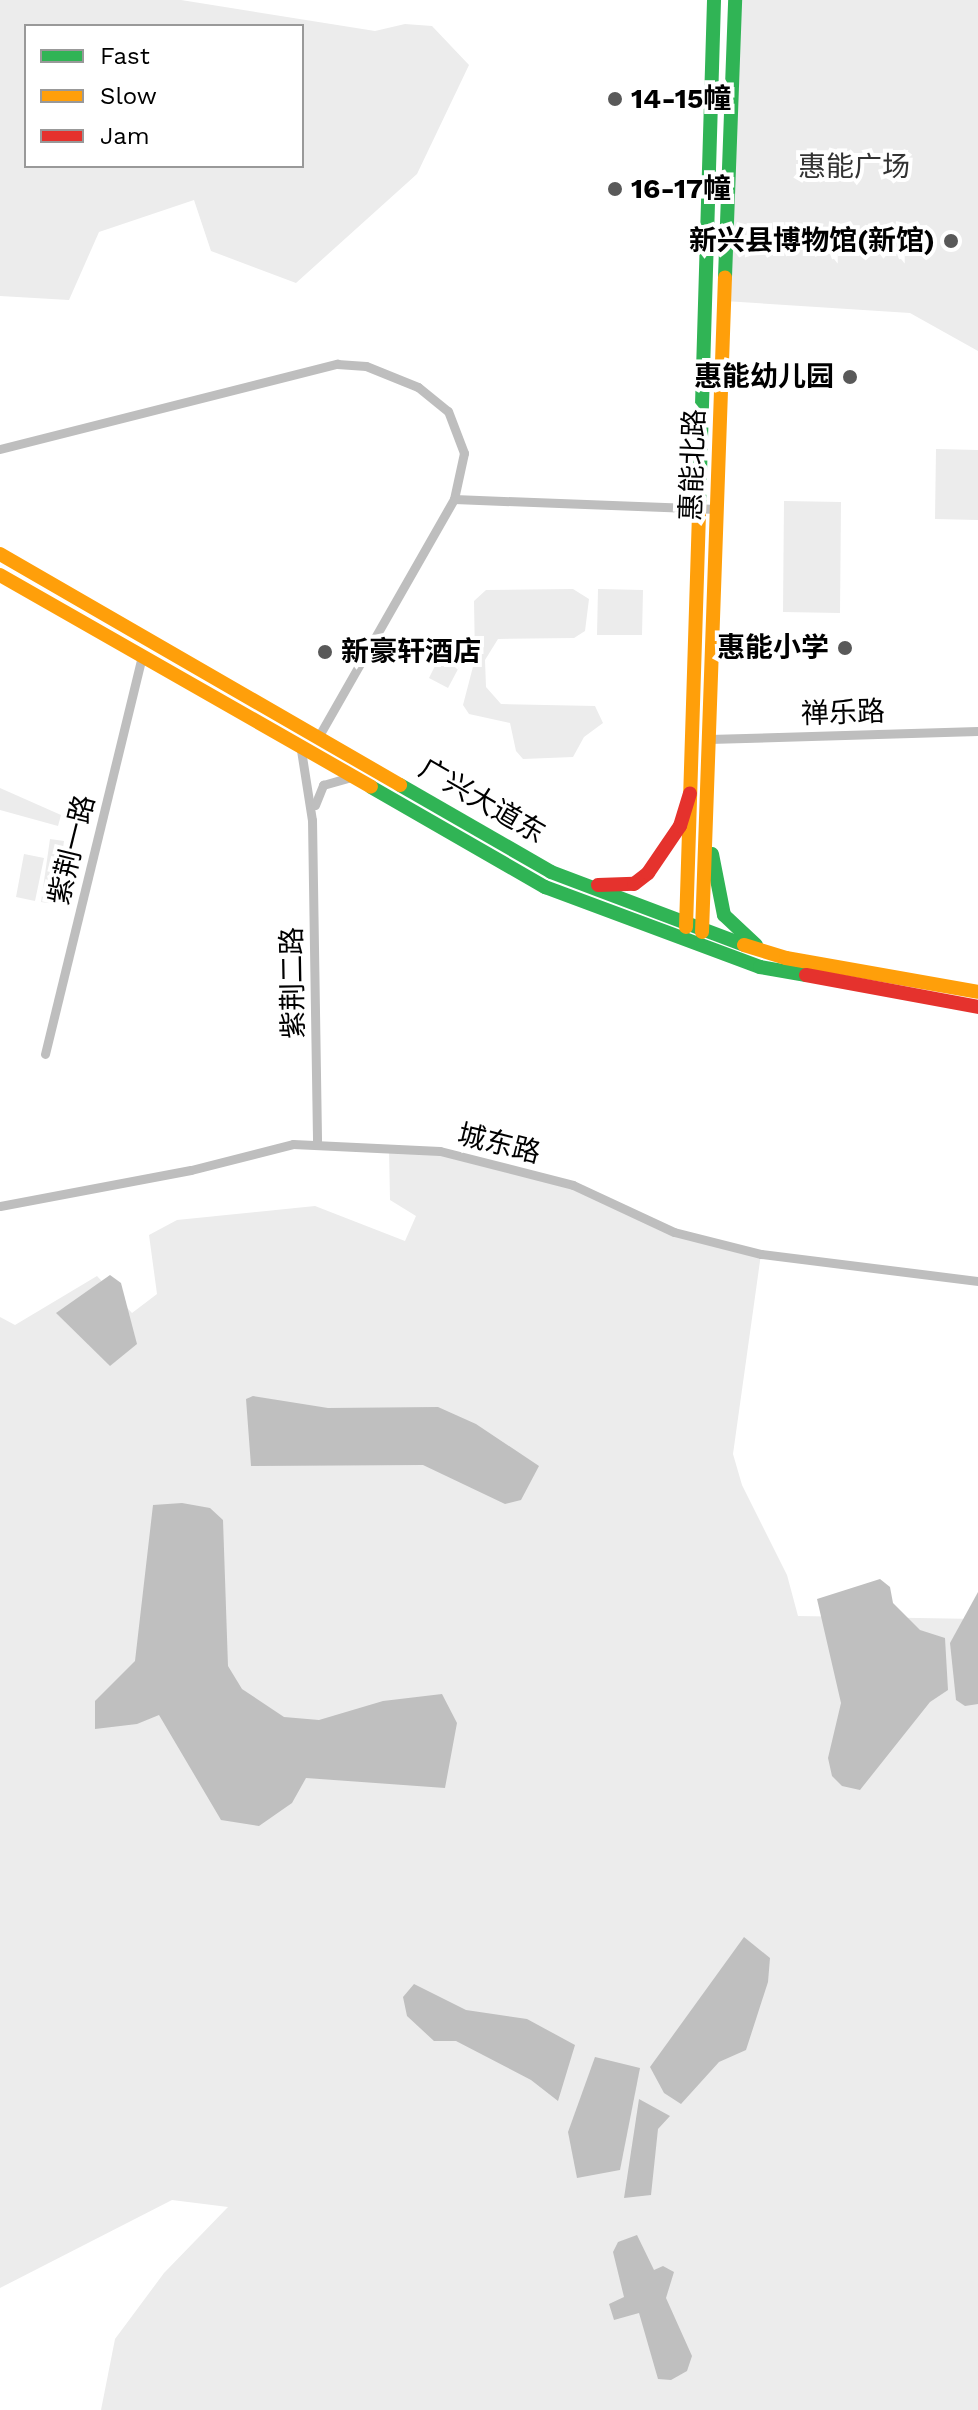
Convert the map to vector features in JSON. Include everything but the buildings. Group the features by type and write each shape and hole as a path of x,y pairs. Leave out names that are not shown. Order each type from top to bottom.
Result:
{"main road":[{"name":"惠能北路","path":"686,927 714,0"},
{"name":"惠能北路","path":"702,932 735,0"},
{"name":"广兴大道东","path":"0,554 551,872 686,927 786,958 978,992"},
{"name":"广兴大道东","path":"0,575 545,887 712,952 870,991 978,1007"},
{"path":"582,883 617,887 648,873 680,826 690,794"},
{"path":"707,807 724,915 752,943 786,958"}],"street":[{"path":"0,449 311,367 366,366 418,387 448,411 464,453 454,499 319,736"},
{"path":"454,499 717,509"},
{"name":"紫荆一路","path":"45,1054 142,657"},
{"name":"禅乐路","path":"709,739 978,731"},
{"name":"紫荆二路","path":"295,743 305,757 312,820 317,1145"},
{"name":"紫荆二路","path":"312,820 323,785 342,777 361,780"},
{"name":"城东路","path":"0,1206 191,1170 293,1144 440,1151 573,1185 674,1232 761,1254 978,1281"}],"green space":[{"path":"0,0 181,0 375,31 405,24 432,26 469,65 417,174 296,283 211,251 194,200 99,232 69,300 0,296"},
{"name":"惠能广场","path":"735,0 978,0 978,351 910,313 724,301"},
{"path":"936,449 978,450 978,520 935,519"},
{"path":"784,501 841,502 840,613 783,612"},
{"path":"573,589 589,599 585,631 574,638 498,639 485,660 486,687 501,704 595,706 603,723 584,737 573,757 523,759 516,751 510,723 469,714 463,705 475,659 474,601 486,590"},
{"path":"598,589 643,590 642,635 597,635"},
{"path":"446,644 466,654 448,688 429,678"},
{"path":"0,788 61,815 58,826 0,810"},
{"path":"50,839 64,841 55,904 41,902"},
{"path":"24,854 44,858 35,901 16,897"},
{"path":"389,1149 440,1151 573,1185 674,1232 761,1254 733,1454 742,1485 787,1575 798,1616 978,1619 978,2410 101,2410 115,2339 164,2273 228,2207 172,2200 0,2288 0,1317 15,1325 97,1276 132,1313 157,1294 149,1235 177,1220 315,1206 405,1241 416,1216 390,1200"}],"shaded area":[{"path":"110,1275 121,1283 137,1344 110,1366 56,1313"},
{"path":"253,1396 328,1408 438,1407 476,1424 539,1466 521,1500 505,1504 423,1465 251,1466 246,1399"},
{"path":"182,1503 210,1508 223,1520 228,1666 242,1689 284,1717 319,1720 383,1701 442,1694 457,1723 445,1788 306,1778 292,1803 259,1826 221,1820 159,1715 137,1724 95,1729 95,1701 135,1661 153,1505"},
{"path":"880,1579 890,1587 893,1603 920,1630 945,1638 948,1690 930,1702 860,1790 842,1786 832,1776 828,1758 841,1703 817,1599"},
{"path":"978,1592 978,1704 965,1706 956,1700 950,1643"},
{"path":"744,1937 770,1958 768,1982 746,2050 719,2062 681,2104 664,2093 650,2067"},
{"path":"414,1984 466,2010 527,2019 575,2045 558,2101 531,2080 456,2041 434,2041 407,2016 403,1997"},
{"path":"595,2057 640,2068 620,2170 577,2178 568,2132"},
{"path":"639,2099 670,2116 658,2129 651,2195 624,2198"},
{"path":"637,2235 654,2270 663,2266 674,2272 666,2298 692,2356 687,2371 671,2380 658,2379 639,2313 614,2320 609,2304 624,2297 613,2252 618,2242"}],"traffic: fast":[{"path":"699,506 714,0"},
{"path":"725,277 735,0"},
{"path":"400,785 551,872 744,945"},
{"path":"371,787 545,887 760,967 806,975"},
{"path":"712,854 724,915 756,945"}],"traffic: slow":[{"path":"702,932 725,277"},
{"path":"686,927 699,506"},
{"path":"0,554 400,785"},
{"path":"0,575 371,787"},
{"path":"744,945 786,958 978,992"}],"traffic: jam":[{"path":"598,885 634,884 648,873 680,826 690,794"},
{"path":"806,975 978,1007"}],"place":[{"name":"14-15幢","path":"615,99"},
{"name":"16-17幢","path":"615,189"},
{"name":"新兴县博物馆(新馆)","path":"951,241"},
{"name":"惠能幼儿园","path":"850,377"},
{"name":"惠能小学","path":"845,648"},
{"name":"新豪轩酒店","path":"325,652"}]}
